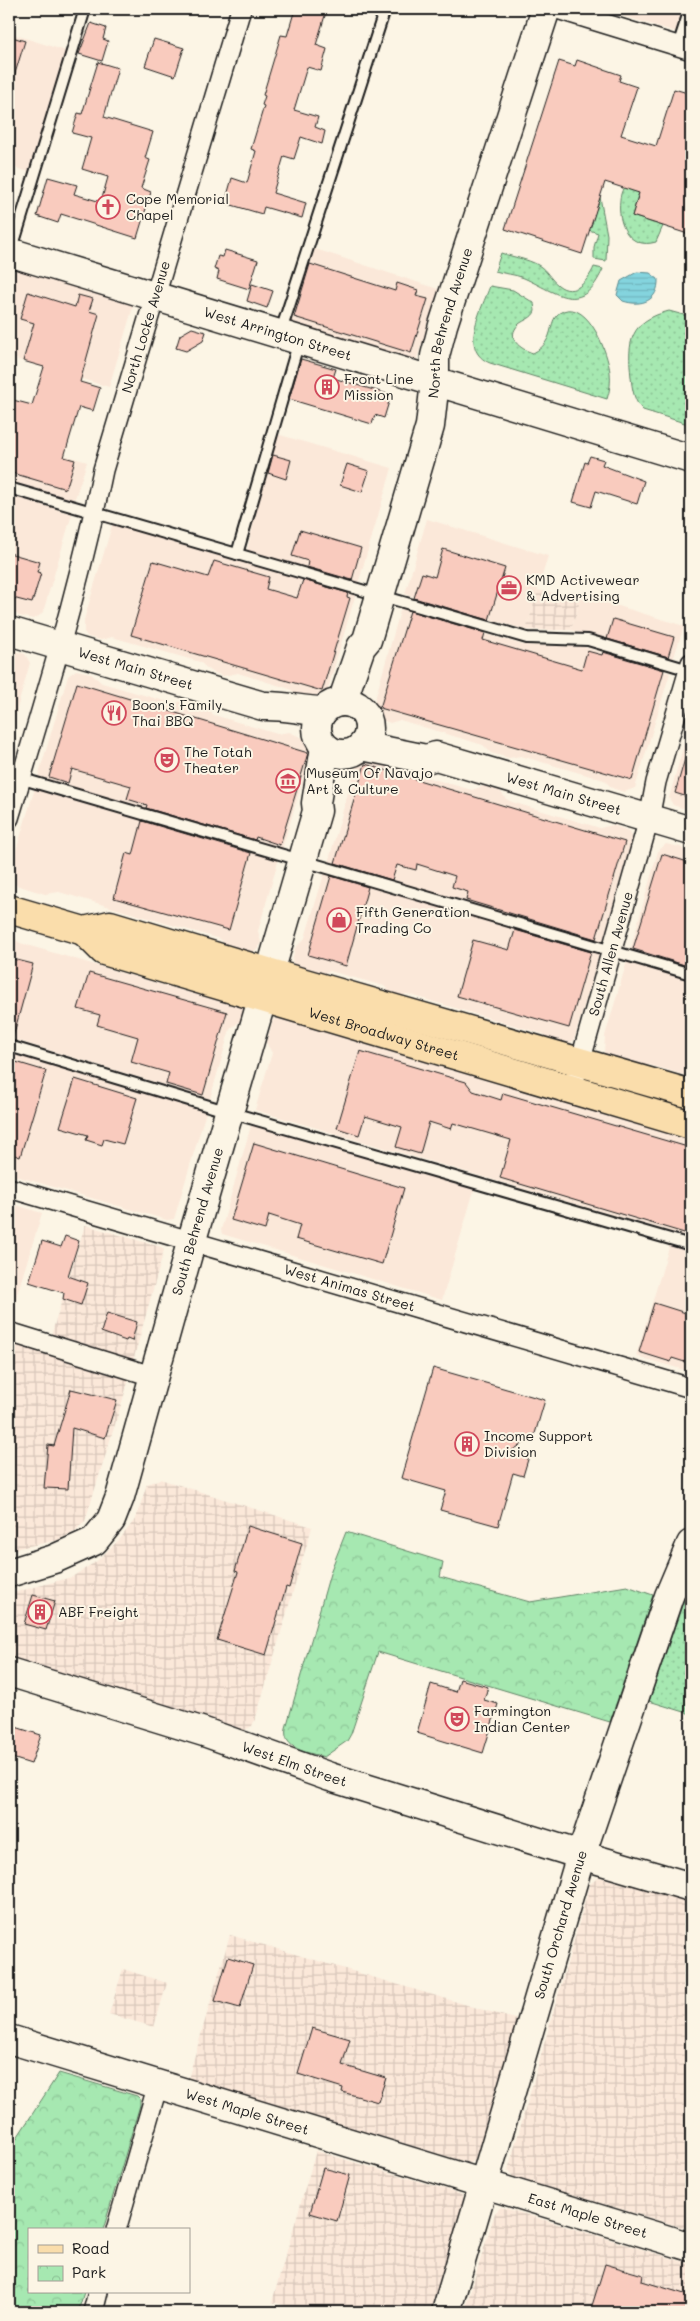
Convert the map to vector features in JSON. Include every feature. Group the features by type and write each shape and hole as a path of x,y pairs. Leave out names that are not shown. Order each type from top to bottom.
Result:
{"main road":[{"name":"West Broadway Street","path":"9,909 84,931 104,951 266,984 580,1062 691,1094"},
{"name":"West Broadway Street","path":"266,984 573,1089 691,1125"}],"street":[{"name":"North Locke Avenue","path":"9,818 15,777 60,646 103,470 241,9"},
{"name":"North Behrend Avenue","path":"343,728 369,649 367,640 430,426 435,382 435,356 443,325 546,9"},
{"path":"557,9 685,48"},
{"name":"West Arrington Street","path":"11,255 154,296 691,459"},
{"name":"West Main Street","path":"9,632 264,706 273,714 303,725 343,728 399,738 429,749 436,756 691,831"},
{"name":"South Allen Avenue","path":"573,1089 649,819 656,782 689,675"},
{"name":"South Behrend Avenue","path":"9,1573 54,1559 94,1541 111,1520 120,1497 155,1377 191,1243 302,860 317,811 323,805 343,728"},
{"name":"West Animas Street","path":"9,1188 191,1243 691,1388"},
{"path":"9,1332 155,1377"},
{"name":"South Orchard Avenue","path":"446,2312 581,1856 664,1609 691,1544"},
{"name":"West Elm Street","path":"9,1672 204,1732 330,1777 581,1856 691,1887"},
{"name":"West Maple Street","path":"9,2039 484,2184"},
{"path":"117,2228 158,2084"},
{"name":"East Maple Street","path":"484,2184 691,2247"},
{"path":"93,2312 98,2294"}],"lane":[{"path":"11,255 84,9"},
{"path":"237,554 289,337 385,9"},
{"path":"685,48 690,9"},
{"path":"9,488 527,638 588,640 689,675"},
{"path":"15,777 691,974"},
{"path":"9,1046 229,1112 691,1245"}],"shaded area":[{"path":"600,9 684,9 676,32"},
{"path":"9,33 66,51 29,172 9,166"},
{"path":"303,245 438,289 439,294 416,361 279,321"},
{"path":"17,265 132,302 133,307 109,387 9,357 9,293"},
{"path":"277,434 392,468 358,584 247,551 265,473"},
{"path":"9,438 87,462 75,498 70,500 9,481"},
{"path":"9,495 72,514 43,612 33,619 19,616 9,607"},
{"path":"427,519 548,556 526,630 405,594"},
{"path":"113,522 356,593 326,695 320,698 300,697 290,689 238,673 223,676 210,671 200,662 112,637 101,640 88,637 84,632 84,620"},
{"path":"538,590 581,598 571,630 526,630"},
{"path":"581,598 612,604 684,626 673,660 571,630"},
{"path":"401,608 523,645 584,647 670,673 635,788 624,792 612,788 604,780 521,756 509,758 491,753 483,745 400,720 390,723 383,720 374,703"},
{"path":"9,650 25,654 30,663 9,737"},
{"path":"76,670 90,673 102,683 175,704 185,699 201,704 214,715 277,734 289,732 307,740 312,750 282,849 38,777 68,676"},
{"path":"691,719 691,809 688,810 673,805 669,798"},
{"path":"362,759 472,790 484,786 500,791 506,799 512,802 600,828 613,825 629,831 632,840 603,942 328,863 355,768"},
{"path":"35,788 279,858 258,931 261,942 258,949 250,953 227,946 220,939 59,892 45,894 13,884 9,874"},
{"path":"666,844 680,847 691,855 691,969 630,951 658,851"},
{"path":"325,871 600,952 574,1040 566,1045 547,1040 544,1034 407,994 401,996 393,995 384,986 330,971 319,974 296,968 292,961 295,948 305,938"},
{"path":"9,935 20,943 202,996 214,995 241,1004 245,1011 243,1019 230,1029 210,1099 9,1038"},
{"path":"627,961 691,981 691,1077 650,1065 643,1067 608,1057 604,1053 605,1036"},
{"path":"280,1015 323,1031 691,1139 691,1238 255,1110 272,1053 266,1042 273,1020"},
{"path":"9,1053 206,1112 174,1219 167,1220 9,1174"},
{"path":"252,1122 475,1187 442,1300 222,1234 221,1230"},
{"path":"9,1203 42,1213 9,1320"},
{"path":"85,1225 161,1247 164,1250 133,1361 51,1336"},
{"path":"670,1244 691,1250 691,1372 636,1356"},
{"path":"9,1340 130,1376 85,1521 75,1531 59,1540 9,1550"},
{"path":"160,1479 312,1527 256,1717 252,1726 245,1730 239,1730 9,1657 9,1594 72,1577 97,1561 120,1539 136,1518 147,1484"},
{"path":"599,1877 691,1902 691,2230 513,2177 508,2170 590,1884"},
{"path":"230,1935 518,2020 476,2159 469,2163 188,2079"},
{"path":"123,1969 167,1983 154,2027 109,2014"},
{"path":"316,2151 463,2196 464,2205 431,2312 306,2312 272,2302"},
{"path":"501,2207 691,2264 691,2312 464,2312 495,2213"}],"green space":[{"path":"626,181 640,189 632,216 663,226 656,242 639,242 632,239 623,226 620,200"},
{"path":"600,197 607,235 606,261 594,259 594,247 598,233 589,230"},
{"path":"501,253 538,265 558,285 570,290 580,286 588,278 594,267 603,269 595,284 586,293 577,297 568,297 524,278 495,271"},
{"path":"490,286 513,290 534,303 534,313 519,324 513,334 519,346 533,353 546,342 554,320 559,313 572,310 581,314 589,321 601,342 610,372 610,389 607,399 490,363 480,357 475,349 475,328"},
{"path":"669,311 691,317 691,425 643,410 637,403 631,381 630,353 634,334 646,320"},
{"path":"346,1532 443,1562 440,1577 530,1602 627,1586 653,1595 610,1722 378,1652 347,1741 324,1757 292,1746 286,1735 286,1728 331,1570"},
{"path":"691,1580 691,1714 649,1701"},
{"path":"59,2073 137,2096 140,2099 140,2105 104,2228 28,2228 28,2294 83,2294 78,2312 9,2312 9,2150"}],"water":[{"path":"637,272 650,273 658,279 658,287 648,300 636,303 623,301 617,295 621,281"}],"building":[{"path":"295,9 327,9 316,45 327,49 321,71 307,67 294,110 318,117 315,127 325,131 322,144 301,137 294,159 284,156 273,193 306,203 302,218 264,207 262,214 225,203 232,178 247,183 256,151 251,149 264,106 262,105 265,96 263,95 281,35 287,36"},
{"path":"91,23 106,28 103,39 108,41 102,61 79,54"},
{"path":"9,36 25,41 12,83 9,83"},
{"path":"154,39 184,48 175,76 145,66"},
{"path":"577,60 621,75 619,81 637,87 621,135 656,146 674,89 691,94 691,235 632,216 639,193 605,182 582,254 505,229 559,61 575,66"},
{"path":"98,62 118,68 104,117 153,132 145,158 150,160 141,188 151,192 137,238 61,214 58,223 37,216 48,177 77,185 74,194 101,202 108,177 82,169 91,138 72,133 78,113 82,114"},
{"path":"225,250 258,260 249,289 217,279 219,271 214,269 218,256 223,257"},
{"path":"310,264 395,291 397,283 418,290 416,296 428,299 411,353 294,317"},
{"path":"252,284 273,291 267,308 247,301"},
{"path":"28,292 75,307 78,295 93,299 89,311 99,314 80,382 100,388 93,411 79,407 64,457 75,460 66,489 9,472 9,399 32,405 44,367 23,361 34,323 20,319"},
{"path":"192,328 206,332 203,341 186,351 176,348 180,335"},
{"name":"Front Line Mission","path":"301,359 336,369 333,378 391,395 384,418 375,415 372,424 289,399"},
{"path":"273,455 291,460 286,479 268,473"},
{"path":"590,456 604,460 602,465 644,481 637,504 596,491 591,507 573,502 585,462 587,463"},
{"path":"347,464 369,471 362,492 340,485"},
{"path":"300,530 361,548 352,580 307,567 308,561 292,556"},
{"path":"443,549 505,568 489,620 414,598 422,573 435,577"},
{"path":"9,553 40,562 37,572 41,573 32,603 9,597"},
{"path":"153,561 208,577 214,561 269,577 266,589 297,598 303,580 348,593 347,597 350,598 322,691 131,635"},
{"path":"410,611 485,633 483,640 582,669 587,651 602,655 603,652 664,670 632,780 380,708"},
{"path":"613,619 674,637 668,657 607,639"},
{"path":"77,683 308,753 280,845 256,837 255,840 146,808 147,805 127,799 131,786 72,769 68,783 49,777"},
{"path":"687,752 691,752 691,798 675,793"},
{"path":"365,764 625,842 596,939 466,900 468,892 452,887 455,876 417,864 416,870 397,865 392,880 335,863"},
{"path":"142,821 251,853 229,930 114,898 126,853 133,855"},
{"path":"662,854 691,863 691,967 633,949"},
{"name":"Fifth Generation Trading Co","path":"331,876 368,887 346,966 308,955"},
{"path":"515,930 591,952 569,1028 457,996 473,940 509,950"},
{"path":"9,958 33,964 13,1037 9,1037"},
{"path":"89,973 227,1012 203,1095 166,1084 169,1073 131,1062 138,1037 97,1025 100,1015 78,1009"},
{"path":"360,1051 466,1082 473,1091 501,1100 503,1093 691,1148 691,1235 500,1178 511,1140 453,1123 451,1129 429,1122 420,1154 396,1147 402,1127 365,1116 359,1135 337,1128"},
{"path":"9,1060 46,1071 20,1157 9,1153"},
{"path":"75,1079 137,1098 123,1144 104,1139 102,1145 86,1140 88,1135 60,1127"},
{"path":"254,1143 404,1188 382,1264 296,1239 300,1225 269,1215 265,1230 231,1220"},
{"path":"65,1236 79,1241 68,1276 88,1283 81,1305 63,1299 64,1293 29,1282 42,1241 61,1247"},
{"path":"654,1303 689,1314 691,1364 672,1358 671,1362 639,1352"},
{"path":"107,1313 137,1322 132,1341 127,1339 126,1341 101,1332"},
{"name":"Income Support Division","path":"433,1368 545,1400 534,1437 511,1451 529,1456 523,1476 513,1473 498,1526 440,1510 446,1491 401,1478"},
{"path":"71,1389 117,1400 105,1438 72,1428 68,1489 44,1488 48,1445 54,1446"},
{"path":"248,1526 302,1543 289,1588 286,1587 266,1655 217,1640 238,1572 235,1571"},
{"name":"ABF Freight","path":"33,1595 55,1601 46,1630 24,1624"},
{"name":"Farmington Indian Center","path":"460,1679 488,1687 484,1700 498,1704 483,1753 417,1733 431,1684 456,1692"},
{"path":"9,1725 41,1735 31,1764 9,1757"},
{"path":"228,1957 253,1965 240,2008 215,2001"},
{"path":"312,2028 350,2039 342,2065 386,2078 378,2102 342,2092 343,2088 298,2074"},
{"path":"323,2168 350,2175 337,2221 310,2213"},
{"path":"605,2264 643,2275 642,2281 691,2296 691,2312 590,2312"}],"place":[{"name":"Cope Memorial Chapel","path":"108,207"},
{"name":"Front Line Mission","path":"327,387"},
{"name":"KMD Activewear & Advertising","path":"509,588"},
{"name":"Boon's Family Thai BBQ","path":"114,713"},
{"name":"The Totah Theater","path":"167,760"},
{"name":"Museum Of Navajo Art & Culture","path":"288,781"},
{"name":"Fifth Generation Trading Co","path":"339,920"},
{"name":"Income Support Division","path":"467,1444"},
{"name":"ABF Freight","path":"40,1612"},
{"name":"Farmington Indian Center","path":"457,1719"}]}
